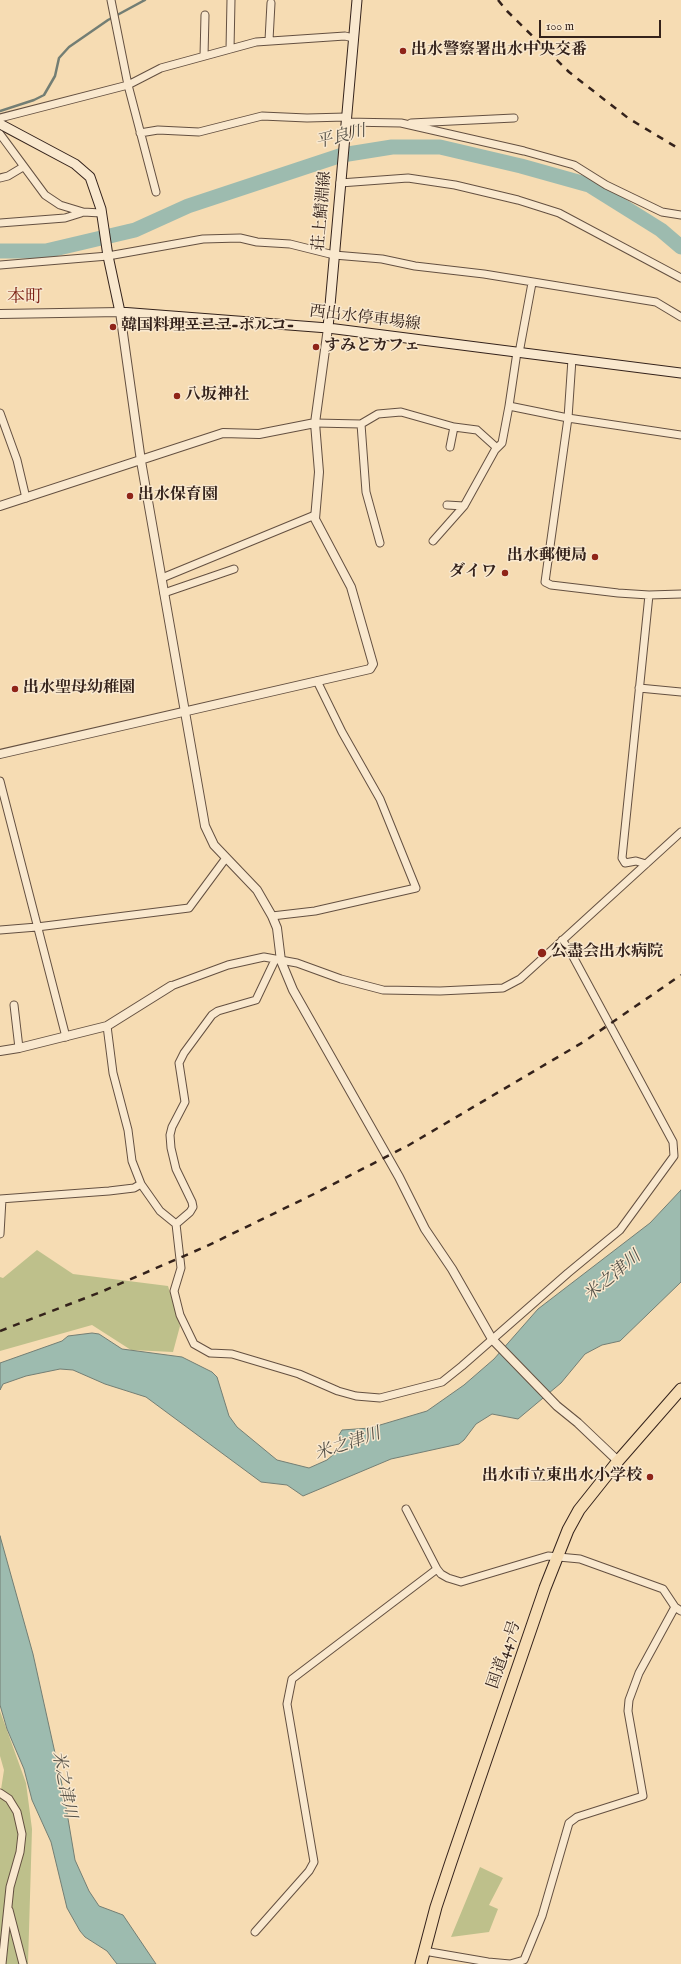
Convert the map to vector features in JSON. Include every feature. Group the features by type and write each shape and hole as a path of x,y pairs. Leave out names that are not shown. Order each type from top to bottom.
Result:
{"highway":[{"name":"国道447号","path":"421,1964 450,1862 556,1557 568,1530 579,1510 618,1461 681,1389"}],"main road":[{"name":"荘上鯖淵線","path":"328,328 357,0"},
{"path":"0,124 75,164 90,177 97,194 120,312"},
{"name":"西出水停車場線","path":"120,312 328,328 681,373"}],"street":[{"path":"111,0 128,85 156,192"},
{"path":"230,49 231,0"},
{"path":"269,40 271,3"},
{"path":"204,56 205,15"},
{"path":"0,118 128,85 161,68 256,42 345,36 353,38"},
{"path":"140,133 158,130 198,132 262,116 401,123 514,118"},
{"path":"401,123 524,151 574,165 606,185 662,212 681,215"},
{"path":"0,134 45,195 60,205 83,212 101,213"},
{"path":"0,178 8,176 23,167"},
{"path":"340,183 408,178 455,185 518,200 559,213 681,278"},
{"path":"0,223 65,218 83,212"},
{"path":"0,265 108,256 184,242 240,238 258,242 290,244 334,256 382,259 415,266 484,274 656,302 681,318"},
{"path":"434,541 464,506 497,448 502,443 532,283"},
{"path":"0,314 120,312 141,461 205,826 214,845 257,890 272,916 277,928 278,960 293,990 399,1177 425,1230 452,1269 492,1339 557,1406 578,1422 618,1461"},
{"path":"0,754 370,669 373,664 351,587 315,519 319,472 315,423 328,328"},
{"path":"572,359 568,418 545,582 551,586 649,595 681,594"},
{"path":"509,406 568,418 681,435"},
{"path":"0,506 223,433 259,434 315,423 361,424 378,414 401,412 454,427 477,430 497,448"},
{"path":"0,413 17,460 26,498"},
{"path":"361,424 366,492 380,543"},
{"path":"450,447 454,427"},
{"path":"447,505 464,506"},
{"path":"162,578 315,515"},
{"path":"164,592 234,569"},
{"path":"646,864 636,861 625,863 622,858 649,595"},
{"path":"272,916 315,911 416,888 380,799 342,732 317,681"},
{"path":"639,688 681,692"},
{"path":"0,781 66,1037"},
{"path":"0,1051 19,1048 107,1026 171,986 228,965 264,957 297,963 341,979 383,990 440,991 503,988 520,979 681,832"},
{"path":"0,930 37,927 189,908 226,858"},
{"path":"107,1026 113,1073 128,1130 132,1161 141,1184 160,1211 176,1224 181,1268 174,1291 178,1306 194,1344 210,1353 232,1354 299,1374 338,1391 356,1396 380,1398 442,1382 620,1230 674,1156 673,1142 570,951 562,940"},
{"path":"176,1224 190,1212 193,1207 176,1168 171,1148 170,1136 172,1127 185,1102 179,1063 184,1053 212,1015 218,1011 256,1000 278,960"},
{"path":"14,1005 19,1048"},
{"path":"0,1234 1,1199 109,1191 134,1188 141,1184"},
{"path":"406,1509 437,1569 441,1574 461,1582 548,1556 580,1559 663,1589 678,1609 642,1666 629,1700 628,1711 643,1796 577,1817 569,1823 542,1916 524,1960 510,1964 488,1962 424,1951"},
{"path":"255,1932 309,1871 314,1862 287,1704 292,1679 437,1569"},
{"path":"0,1793 9,1799 17,1812 22,1834 20,1852 10,1887 2,1964"},
{"path":"8,1906 23,1964"}],"green space":[{"path":"37,1250 73,1274 168,1286 180,1326 173,1352 131,1350 92,1325 0,1351 0,1277 3,1278"},
{"path":"0,1711 26,1783 32,1829 28,1964 0,1964 0,1796 4,1770 0,1756"},
{"path":"480,1867 503,1878 489,1905 498,1909 489,1932 451,1937"}],"water":[{"name":"米之津川","path":"681,1190 681,1282 620,1341 602,1345 585,1354 561,1383 518,1419 492,1414 476,1424 464,1440 459,1444 391,1459 303,1496 287,1485 261,1482 146,1397 105,1384 73,1370 60,1369 26,1376 3,1384 0,1390 0,1363 62,1341 68,1336 92,1333 99,1334 122,1349 182,1357 212,1372 217,1377 229,1416 237,1427 277,1460 309,1468 327,1460 341,1448 339,1435 342,1430 370,1428 427,1411 464,1385 494,1359 538,1309 650,1223"},
{"path":"0,1536 33,1654 63,1789 75,1860 89,1891 99,1906 123,1915 156,1964 117,1964 107,1951 85,1937 67,1908 51,1842 32,1800 24,1769 7,1729 0,1705"}],"waterway":[{"path":"0,111 34,100 44,95 55,76 59,58 69,47 108,20 145,0"},
{"name":"平良川","path":"0,251 46,251 135,230 188,206 342,155 392,147 440,147 521,166 589,185 661,230 681,247"}],"railway":[{"path":"498,0 507,11 569,72 628,118 681,150"},
{"path":"0,1331 101,1292 207,1246 314,1194 409,1145 585,1041 681,975"}],"place":[{"name":"出水警察署出水中央交番","path":"403,51"},
{"name":"韓国料理포르코-ポルコ-","path":"113,327"},
{"name":"すみとカフェ","path":"316,347"},
{"name":"八坂神社","path":"177,396"},
{"name":"出水保育園","path":"130,496"},
{"name":"出水郵便局","path":"595,557"},
{"name":"ダイワ","path":"505,573"},
{"name":"出水聖母幼稚園","path":"15,689"},
{"name":"公盡会出水病院","path":"542,953"},
{"name":"出水市立東出水小学校","path":"650,1477"}],"district":[{"name":"本町","path":"25,298"}]}
